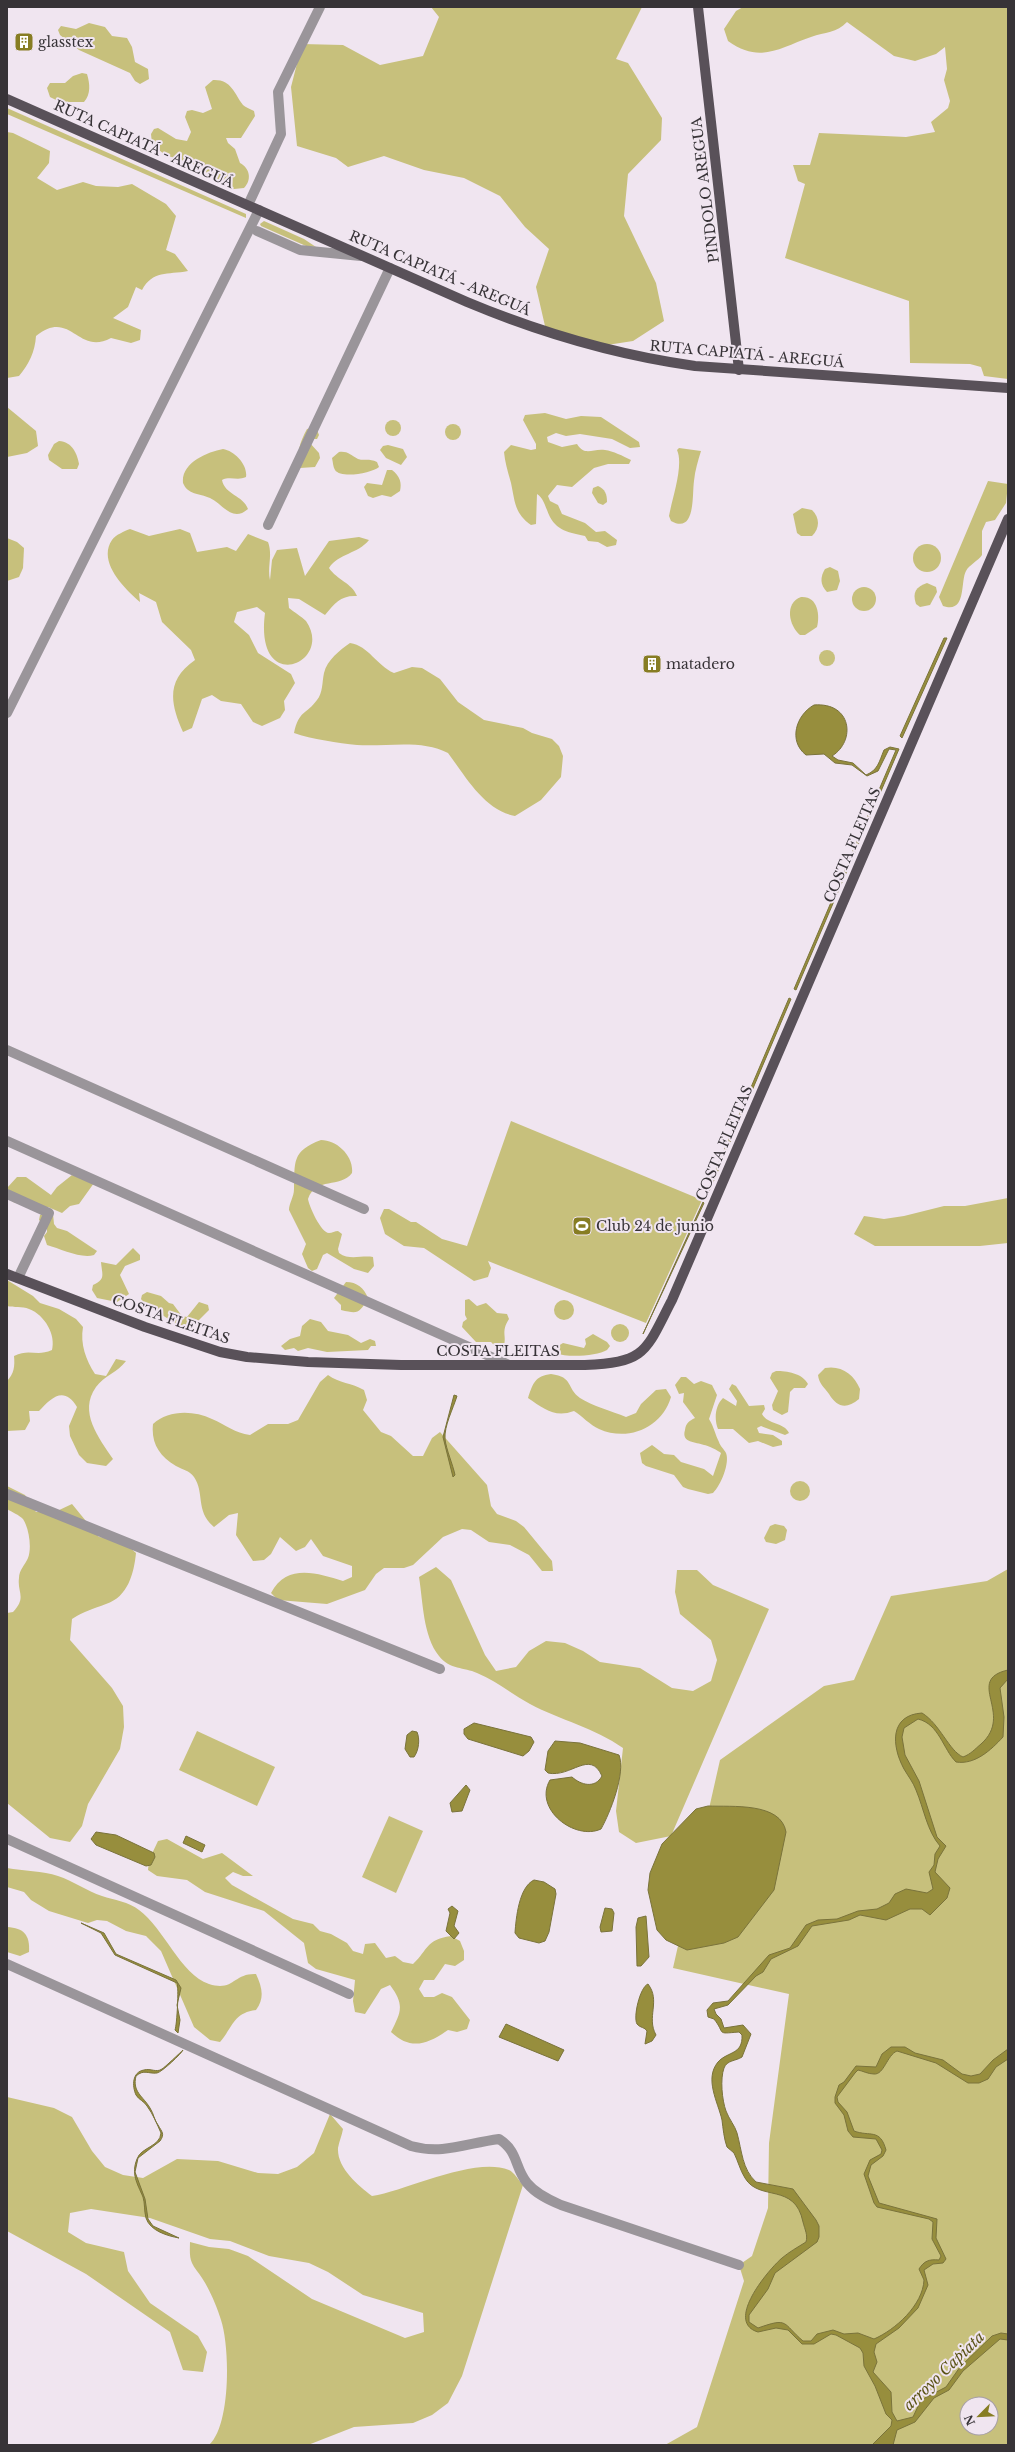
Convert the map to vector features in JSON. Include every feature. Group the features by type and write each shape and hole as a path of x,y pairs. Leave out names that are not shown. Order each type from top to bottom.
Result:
{"main road":[{"name":"PINDOLO AREGUA","path":"698,7 739,370"},
{"name":"RUTA CAPIATÁ - AREGUÁ","path":"7,99 490,312 594,347 647,360 739,370 1008,388"},
{"name":"COSTA FLEITAS","path":"7,1274 145,1327 234,1354 271,1360 315,1362 614,1364 634,1357 651,1340 675,1293 1008,519"}],"street":[{"path":"248,205 281,134 278,92 320,7"},
{"path":"7,713 259,210"},
{"path":"257,231 300,250 365,256"},
{"path":"268,525 390,268"},
{"path":"7,1050 364,1209"},
{"path":"7,1141 507,1364"},
{"path":"7,1194 49,1213 18,1278"},
{"path":"7,1494 440,1669"},
{"path":"7,1840 349,1994"},
{"path":"7,1964 411,2146 428,2151 499,2140 514,2152 527,2183 542,2197 739,2265"}],"shaded area":[{"path":"431,7 642,7 616,59 628,63 662,118 661,140 628,174 624,216 656,283 664,321 633,341 594,347 545,326 536,287 549,249 525,227 500,196 464,178 424,170 384,156 348,167 336,158 297,146 291,87 302,44 343,45 380,65 423,56 439,17"},
{"path":"743,7 1008,7 1008,379 984,376 981,367 970,364 910,363 909,301 785,258 805,184 798,181 793,165 810,165 819,133 906,137 935,132 931,122 948,108 950,101 944,80 947,69 945,47 936,54 915,61 894,56 847,22 835,30 770,52 750,52 739,48 728,41 724,29 736,11"},
{"path":"89,23 105,27 112,36 127,38 132,47 135,62 148,69 149,79 140,84 135,81 130,73 79,50 60,35 58,30 61,26 76,29"},
{"path":"82,73 87,74 89,85 88,96 84,102 60,102 50,97 47,88 50,83 65,83 73,76"},
{"path":"213,80 219,80 228,84 243,105 254,111 255,116 241,138 226,138 228,143 235,149 240,163 248,171 249,178 247,185 244,188 234,189 191,163 165,155 152,144 151,134 154,129 158,128 176,139 187,141 191,132 185,117 187,111 192,110 203,113 212,109 205,87"},
{"path":"7,108 246,214 246,218 7,114"},
{"path":"7,132 13,133 50,151 49,163 37,178 57,190 83,182 96,186 118,187 132,184 166,204 176,216 166,250 175,254 188,271 161,274 151,279 142,290 136,287 128,307 113,318 141,330 140,340 131,343 111,338 99,342 90,341 66,329 58,327 48,329 36,336 31,358 19,376 7,378"},
{"path":"264,221 304,239 316,247 306,246 261,226 260,224"},
{"path":"7,407 36,431 38,446 27,453 7,457"},
{"path":"545,413 566,419 581,416 601,417 639,442 640,447 630,448 612,439 580,434 566,436 556,433 547,437 548,442 562,447 577,444 580,448 586,451 608,451 631,460 629,464 608,464 594,468 572,487 557,485 548,496 550,501 558,505 562,514 585,523 596,532 605,531 617,540 616,545 607,547 598,542 588,541 585,536 566,531 557,526 550,517 541,497 537,494 536,524 531,525 521,516 518,511 504,452 511,445 531,450 536,449 536,444 523,420 525,415"},
{"path":"390,420 396,420 401,425 399,434 396,436 390,436 385,431 385,425"},
{"path":"450,424 456,424 461,429 459,438 456,440 450,440 445,435 445,429"},
{"path":"312,428 317,430 319,435 317,439 312,439 309,442 319,453 320,458 315,467 300,468 298,457 302,438 307,429"},
{"path":"59,441 67,443 73,449 79,464 77,469 62,469 49,460 48,455 54,444"},
{"path":"388,445 403,449 407,457 401,465 386,458 380,450 383,446"},
{"path":"679,448 701,451 695,473 689,518 685,522 679,524 671,521 669,516 677,482 679,456 677,450"},
{"path":"223,449 228,450 240,459 245,468 246,477 240,479 228,478 222,480 230,492 246,504 248,509 242,513 237,514 228,511 210,498 191,492 183,483 183,476 191,464 203,456"},
{"path":"339,452 347,453 358,459 377,462 379,467 364,473 350,475 338,473 334,469 332,458"},
{"path":"387,470 392,470 399,477 401,485 400,491 391,497 382,495 373,498 368,496 364,487 367,483 382,485"},
{"path":"988,481 1008,484 1006,503 995,520 986,522 982,531 982,555 966,571 959,601 956,605 951,607 943,606 939,597"},
{"path":"598,486 604,490 606,494 607,502 603,505 598,503 592,493 593,488"},
{"path":"802,508 812,510 818,520 818,526 812,536 801,536 797,533 793,514"},
{"path":"130,529 149,536 180,529 190,533 197,552 227,547 236,551 248,534 268,542 270,552 270,580 272,560 277,550 297,548 305,576 329,541 359,537 369,540 365,545 338,559 329,568 336,576 352,588 357,596 342,598 335,603 325,615 299,599 288,598 289,608 306,621 312,636 310,649 303,659 292,664 281,664 271,656 265,639 265,613 257,607 237,612 234,622 249,635 258,653 291,674 295,683 284,701 285,710 280,718 262,726 253,722 241,704 221,701 212,695 202,699 192,728 183,732 175,711 173,693 179,676 195,660 191,650 162,622 156,602 139,593 140,602 127,590 110,566 108,548 113,538"},
{"path":"7,538 17,542 24,548 23,568 19,577 7,581"},
{"path":"927,544 937,548 941,558 937,568 927,572 917,568 913,558 917,548"},
{"path":"830,567 838,571 840,581 837,590 827,592 822,584 822,575 825,569"},
{"path":"927,583 936,587 937,592 930,605 920,607 916,604 914,596 916,590 920,586"},
{"path":"864,587 873,590 876,599 873,608 864,611 855,608 852,599 855,590"},
{"path":"801,597 811,600 818,612 817,627 805,635 800,635 796,631 790,615 792,604"},
{"path":"944,638 947,638 902,738 900,736"},
{"path":"350,643 357,645 368,652 388,670 394,673 412,667 422,668 440,679 458,702 484,720 523,728 532,733 552,739 559,746 563,756 561,777 541,800 515,816 504,813 485,800 469,782 448,753 438,749 427,746 404,744 357,745 317,739 294,733 298,720 319,697 324,673 328,664 338,652"},
{"path":"827,650 834,655 835,658 830,665 827,666 820,661 819,658 824,651"},
{"path":"814,705 827,706 836,710 843,716 847,732 845,741 840,749 832,756 838,760 853,763 866,775 876,768 884,750 890,747 899,749 796,990 794,989 896,750 889,749 878,771 867,776 852,765 835,763 824,754 806,755 797,743 796,728 803,715"},
{"path":"789,998 791,999 708,1194 706,1193"},
{"name":"Club 24 de junio","path":"511,1121 702,1200 646,1323 488,1261 491,1268 488,1277 474,1281 424,1248 404,1246 385,1234 380,1218 384,1209 389,1209 411,1222 416,1222 442,1239 467,1246"},
{"path":"321,1140 333,1143 343,1150 350,1161 352,1173 341,1181 317,1187 308,1199 309,1202 322,1229 329,1233 338,1231 342,1234 338,1249 339,1253 347,1257 373,1257 374,1266 368,1273 354,1269 327,1253 323,1255 317,1269 312,1271 308,1268 302,1254 306,1244 289,1210 294,1192 295,1165 300,1153 304,1149"},
{"path":"72,1175 94,1183 79,1204 70,1206 62,1213 48,1207 33,1208 13,1202 7,1195 7,1188 17,1177 26,1177 51,1195 57,1187"},
{"path":"1008,1198 1008,1243 980,1246 875,1246 854,1234 864,1216 884,1219 904,1216 944,1206 965,1206"},
{"path":"703,1202 704,1203 643,1334"},
{"path":"49,1211 53,1214 54,1224 57,1228 67,1231 97,1251 94,1255 77,1255 47,1245 44,1236 47,1232 47,1227 39,1220 40,1215"},
{"path":"133,1248 140,1255 140,1260 125,1266 120,1275 129,1294 117,1302 97,1298 92,1290 93,1285 102,1279 101,1262 116,1265"},
{"path":"7,1280 33,1296 40,1303 59,1309 76,1319 83,1327 82,1340 84,1352 95,1374 106,1376 116,1359 126,1361 123,1365 99,1383 91,1396 89,1406 92,1424 113,1459 106,1466 87,1463 79,1455 70,1436 69,1426 77,1407 72,1400 62,1395 53,1398 39,1411 29,1411 30,1421 25,1430 7,1431 7,1381 14,1370 14,1356 24,1353 46,1352 52,1350 53,1344 51,1332 40,1316 26,1308 7,1306"},
{"path":"346,1282 354,1283 360,1286 368,1298 358,1312 341,1310 341,1305 334,1298"},
{"path":"147,1292 161,1296 169,1303 173,1304 182,1316 187,1317 199,1302 208,1305 209,1310 191,1328 176,1324 144,1303 141,1299 142,1295"},
{"path":"469,1299 477,1306 486,1303 497,1313 507,1314 509,1319 504,1331 505,1341 503,1349 498,1349 491,1342 476,1342 462,1327 463,1322 467,1319 465,1315 465,1300"},
{"path":"564,1300 571,1303 574,1310 571,1317 564,1320 557,1317 554,1310 557,1303"},
{"path":"310,1319 321,1322 328,1331 348,1335 361,1343 370,1339 375,1341 376,1346 371,1346 368,1350 327,1352 308,1348 298,1351 294,1348 285,1350 281,1346 290,1339 300,1336 302,1326"},
{"path":"616,1324 624,1324 629,1329 627,1340 624,1342 616,1342 611,1337 611,1329"},
{"path":"593,1334 607,1342 610,1346 607,1350 596,1354 582,1356 561,1355 556,1353 555,1348 563,1343 584,1348 586,1344 585,1339"},
{"path":"831,1367 842,1369 851,1375 860,1389 859,1399 846,1406 842,1406 835,1402 819,1381 818,1375 825,1368"},
{"path":"776,1371 785,1371 798,1375 808,1384 805,1388 794,1388 790,1392 788,1412 782,1415 773,1410 772,1405 778,1391 770,1378 772,1373"},
{"path":"551,1374 558,1375 567,1380 576,1394 585,1401 626,1417 636,1413 641,1404 656,1390 666,1389 671,1397 667,1408 660,1417 642,1430 632,1433 610,1433 589,1423 574,1411 567,1413 555,1413 545,1409 528,1398 535,1381 541,1376"},
{"path":"328,1375 364,1390 367,1400 363,1410 381,1432 391,1436 413,1456 423,1456 432,1438 440,1432 487,1485 491,1506 497,1514 516,1521 524,1527 552,1561 553,1571 542,1571 529,1555 510,1545 489,1542 471,1530 462,1529 443,1537 413,1565 404,1568 384,1568 376,1574 365,1590 327,1604 278,1600 271,1593 285,1577 294,1574 313,1573 343,1581 352,1577 352,1566 323,1556 311,1539 305,1547 296,1551 280,1537 271,1554 264,1560 253,1561 236,1535 238,1513 229,1515 214,1527 208,1521 204,1515 199,1489 194,1477 188,1471 170,1462 157,1448 153,1437 153,1424 166,1416 189,1413 205,1416 235,1431 250,1435 268,1424 288,1424 298,1420 320,1382"},
{"path":"681,1377 686,1377 694,1384 701,1381 712,1385 717,1395 709,1419 726,1453 727,1462 722,1479 713,1493 708,1494 683,1487 674,1475 646,1466 642,1463 640,1453 652,1445 664,1454 674,1455 681,1462 704,1469 713,1476 721,1453 708,1446 687,1440 685,1437 684,1434 687,1424 695,1418 683,1402 684,1393 679,1394 675,1385"},
{"path":"732,1384 736,1386 749,1406 764,1405 765,1409 762,1414 765,1418 787,1429 789,1433 785,1435 761,1426 757,1428 759,1433 773,1435 782,1441 782,1445 773,1447 758,1441 749,1443 733,1429 718,1429 716,1413 720,1401 723,1398 736,1406 737,1401 729,1389"},
{"path":"454,1395 457,1396 447,1423 445,1434 455,1475 453,1477 443,1437"},
{"path":"796,1481 804,1481 810,1487 810,1495 804,1501 796,1501 790,1495 790,1487"},
{"path":"7,1486 25,1495 36,1512 55,1512 72,1504 99,1537 120,1539 136,1553 134,1568 125,1590 120,1596 114,1601 85,1612 72,1619 70,1640 112,1688 123,1706 124,1727 120,1749 88,1804 82,1826 70,1842 50,1838 7,1803 7,1613 13,1612 21,1599 19,1575 28,1558 30,1544 27,1527 23,1519 7,1509"},
{"path":"775,1524 784,1526 787,1530 785,1540 776,1544 766,1542 764,1538 770,1526"},
{"path":"436,1567 451,1580 485,1655 496,1671 516,1667 529,1651 546,1641 565,1643 583,1651 600,1662 640,1668 672,1688 693,1691 711,1681 717,1660 711,1640 680,1614 675,1592 677,1570 697,1570 713,1585 769,1609 671,1836 636,1843 619,1832 616,1811 623,1748 601,1735 541,1710 484,1676 472,1671 457,1668 443,1661 434,1648 427,1629 419,1577"},
{"path":"1008,1569 1008,2445 665,2445 697,2427 744,2281 739,2265 752,2256 768,2208 769,2143 789,1994 673,1968 720,1760 824,1686 854,1680 891,1596 987,1581"},
{"path":"1008,1670 1008,1679 1000,1688 1004,1717 1003,1737 982,1756 970,1761 956,1762 951,1757 936,1731 925,1722 918,1719 904,1728 902,1737 905,1755 919,1781 937,1837 946,1846 938,1859 935,1872 950,1888 947,1898 930,1915 922,1909 910,1909 886,1920 860,1915 849,1920 812,1926 798,1946 771,1959 763,1972 756,1976 728,2005 714,2009 716,2014 721,2019 724,2028 743,2025 751,2034 742,2057 725,2065 722,2084 727,2114 736,2130 745,2166 751,2177 756,2182 793,2189 819,2226 819,2237 817,2242 775,2273 768,2289 749,2315 749,2322 758,2328 775,2323 784,2324 803,2341 811,2341 817,2334 833,2330 844,2334 858,2333 874,2339 891,2330 906,2316 919,2298 924,2280 919,2269 921,2266 927,2261 939,2260 941,2256 932,2239 933,2222 929,2219 877,2207 874,2203 864,2174 870,2160 881,2154 882,2150 876,2139 853,2137 848,2131 844,2115 835,2103 835,2097 839,2085 844,2082 856,2066 876,2067 882,2054 891,2047 905,2047 915,2053 943,2060 962,2074 971,2076 980,2074 993,2060 1008,2049 1008,2059 996,2067 988,2079 979,2083 968,2083 936,2063 897,2051 877,2073 870,2074 858,2070 837,2097 838,2102 847,2112 854,2131 874,2134 884,2143 886,2150 883,2156 871,2165 868,2176 879,2203 937,2219 936,2238 946,2259 943,2263 933,2264 924,2270 928,2285 918,2308 899,2328 876,2344 874,2352 877,2362 873,2372 891,2392 892,2412 897,2421 913,2417 921,2400 946,2387 960,2367 992,2336 1001,2333 1008,2334 1008,2340 1000,2339 963,2371 949,2390 934,2398 915,2422 897,2430 893,2445 872,2445 891,2426 892,2420 886,2414 875,2386 864,2366 863,2353 860,2348 836,2335 831,2334 814,2344 802,2344 788,2330 776,2328 758,2332 749,2326 746,2318 747,2307 752,2295 776,2264 782,2258 806,2242 807,2239 799,2210 793,2202 785,2197 751,2185 743,2175 734,2153 727,2147 722,2120 713,2091 712,2076 718,2062 734,2052 740,2046 742,2035 739,2032 722,2032 714,2019 708,2017 707,2010 713,2003 728,2001 769,1955 790,1948 806,1925 818,1920 837,1919 858,1911 877,1909 889,1903 895,1894 906,1889 927,1893 933,1889 929,1872 934,1865 935,1854 940,1846 932,1834 926,1820 915,1787 900,1760 897,1750 896,1733 899,1725 904,1719 912,1715 922,1713 934,1724 953,1749 963,1757 981,1744 990,1733 993,1721 993,1710 989,1690 990,1682 996,1675"},
{"path":"474,1723 531,1737 534,1742 529,1751 523,1756 468,1739 464,1734 464,1729"},
{"path":"197,1731 275,1767 257,1806 179,1770"},
{"path":"412,1731 417,1732 418,1744 414,1757 410,1757 405,1749 407,1735"},
{"path":"555,1741 580,1743 619,1755 621,1763 619,1782 609,1813 601,1829 591,1832 569,1826 559,1820 547,1802 546,1791 550,1780 572,1777 584,1784 592,1784 596,1783 602,1776 597,1768 592,1765 579,1766 564,1772 548,1773 545,1770 548,1751"},
{"path":"466,1785 470,1790 462,1811 452,1812 450,1803"},
{"path":"708,1806 754,1808 765,1811 775,1815 782,1822 786,1832 774,1890 738,1937 724,1943 687,1950 666,1940 657,1930 648,1890 650,1873 662,1844 696,1809"},
{"path":"389,1816 423,1831 396,1893 362,1877"},
{"path":"96,1832 116,1835 154,1853 155,1857 151,1865 146,1866 96,1845 91,1839"},
{"path":"186,1836 205,1845 202,1852 183,1843"},
{"path":"167,1839 203,1859 222,1853 253,1876 243,1876 233,1872 225,1878 232,1885 293,1919 313,1924 320,1931 331,1934 347,1943 353,1951 363,1954 365,1944 375,1943 386,1958 395,1956 403,1962 413,1964 428,1946 436,1940 451,1936 460,1941 464,1951 464,1960 455,1966 445,1964 434,1980 424,1980 419,1989 424,1997 434,1997 442,1993 452,1997 470,2020 467,2029 457,2032 448,2030 433,2039 420,2043 406,2042 398,2038 391,2032 399,2014 400,2003 390,1985 381,1989 365,2014 355,2012 353,2001 355,1980 316,1969 308,1963 304,1943 264,1911 205,1892 187,1880 157,1876 148,1870 149,1860 158,1841"},
{"path":"7,1868 58,1876 96,1894 135,1907 148,1918 189,1971 199,1979 209,1984 224,1986 242,1976 256,1974 262,1992 259,2006 256,2010 242,2014 238,2017 220,2042 210,2040 194,2027 161,1951 146,1936 126,1931 107,1921 97,1920 88,1923 49,1911 31,1900 24,1892 7,1887"},
{"path":"534,1880 544,1882 555,1889 556,1894 549,1932 545,1941 539,1943 519,1938 515,1933 519,1904 525,1889"},
{"path":"452,1906 458,1911 454,1926 459,1933 454,1939 446,1931 450,1913 448,1909"},
{"path":"605,1908 612,1909 614,1913 612,1931 601,1932 600,1927"},
{"path":"646,1916 649,1957 641,1966 637,1966 636,1927 638,1918"},
{"path":"81,1923 104,1933 116,1954 176,1980 181,1988 178,2002 177,1983 115,1955 101,1933"},
{"path":"7,1927 18,1929 25,1934 28,1941 29,1952 20,1956 7,1952"},
{"path":"648,1984 652,1990 654,2003 652,2022 656,2035 652,2041 645,2044 647,2031 637,2024 636,2015 640,1996 645,1986"},
{"path":"177,2007 180,2020 178,2033 175,2030"},
{"path":"506,2024 564,2050 558,2061 499,2037"},
{"path":"183,2050 160,2072 144,2072 136,2076 135,2081 137,2090 150,2108 155,2120 146,2104 136,2095 134,2088 135,2076 140,2071 158,2071 162,2069"},
{"path":"7,2097 54,2108 72,2117 92,2151 105,2167 123,2175 143,2178 177,2159 218,2161 258,2173 278,2174 297,2167 314,2153 330,2114 343,2129 338,2148 341,2162 349,2175 372,2196 387,2193 460,2170 478,2167 495,2167 511,2171 523,2185 462,2376 448,2403 432,2415 413,2423 354,2427 308,2445 209,2445 216,2435 225,2404 227,2385 226,2348 221,2320 215,2304 205,2283 191,2261 190,2242 209,2247 229,2249 248,2256 312,2299 405,2338 424,2332 423,2313 363,2295 328,2272 309,2263 269,2256 230,2241 210,2239 150,2218 91,2209 70,2213 68,2232 86,2243 124,2252 128,2271 150,2303 198,2336 207,2352 203,2372 183,2370 170,2332 86,2274 7,2231"},
{"path":"156,2122 162,2133 162,2139 138,2158 135,2172 135,2164 139,2155 160,2138 161,2133"},
{"path":"135,2172 145,2199 148,2219 153,2226 179,2238 155,2230 148,2223 145,2215 143,2197"}],"place":[{"name":"glasstex","path":"24,42"},
{"name":"matadero","path":"652,664"},
{"name":"Club 24 de junio","path":"582,1226"}],"water label":[{"name":"arroyo Capiata","path":"944,2371"}]}
